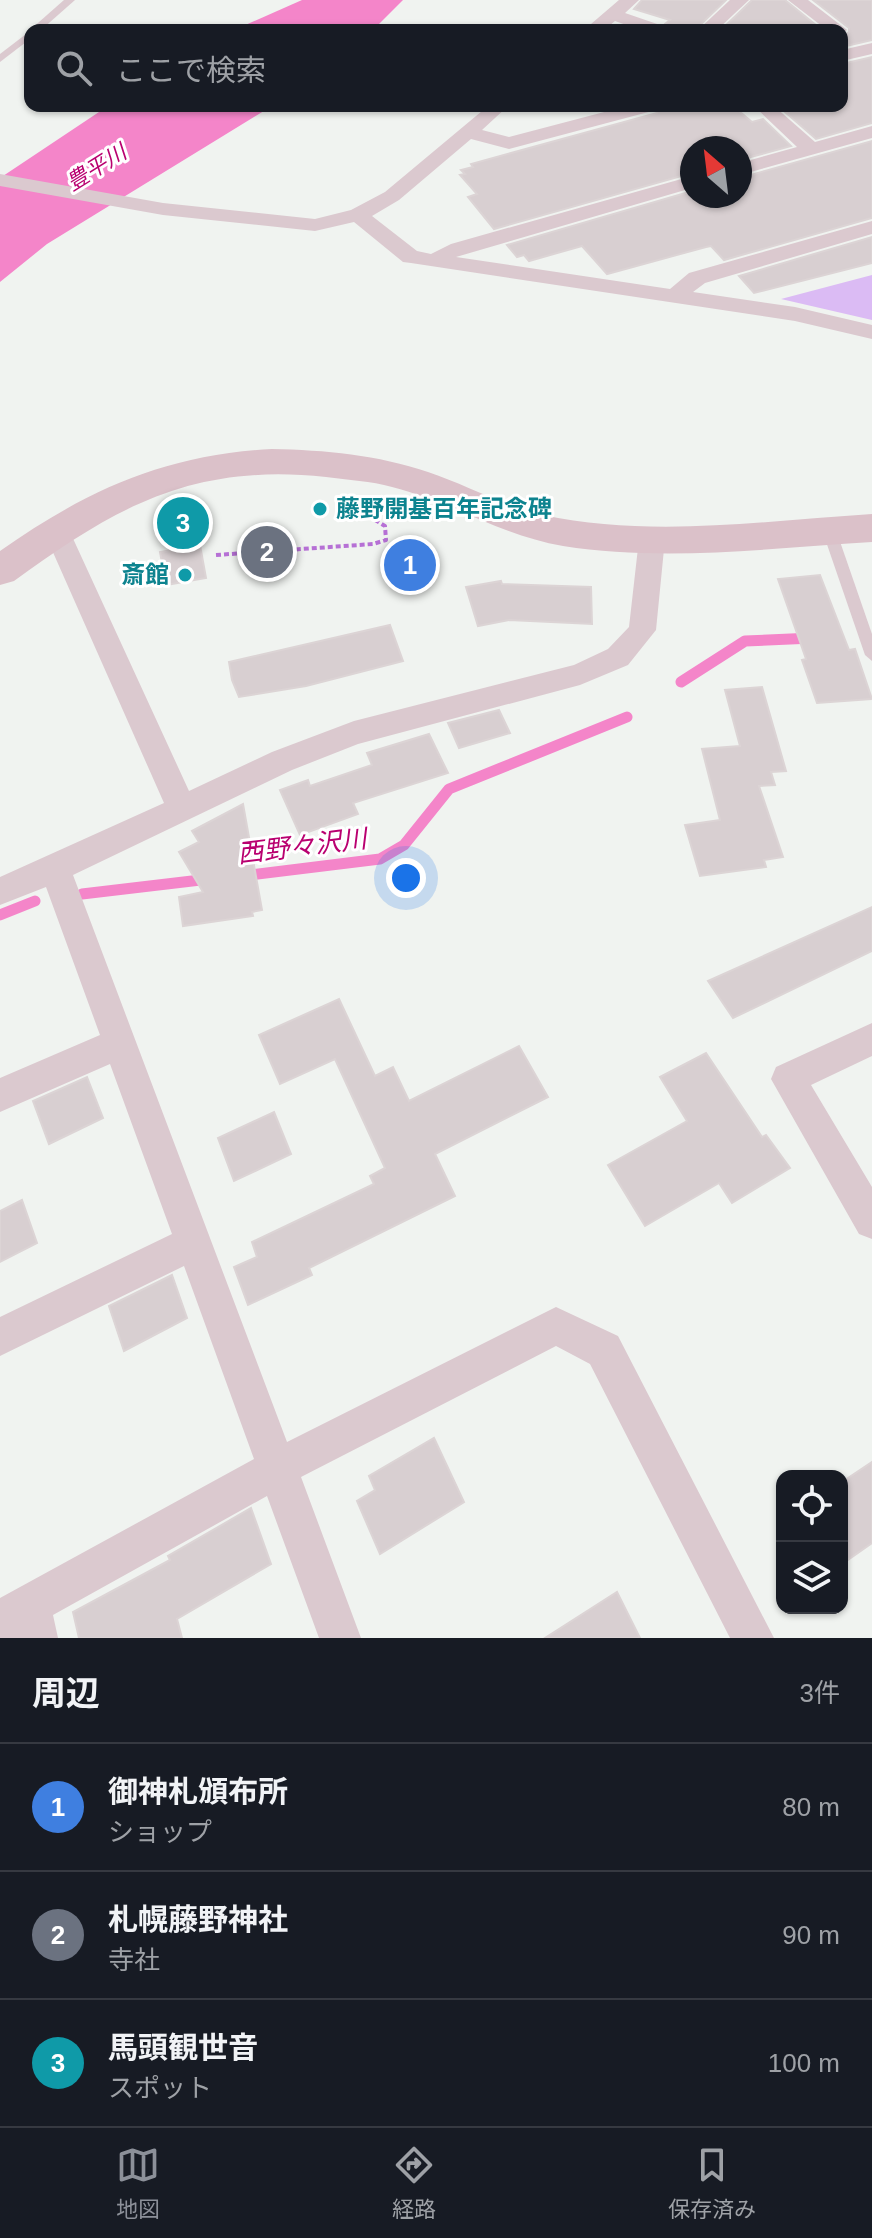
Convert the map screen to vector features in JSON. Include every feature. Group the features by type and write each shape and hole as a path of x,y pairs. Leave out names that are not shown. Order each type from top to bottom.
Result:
{"street":[{"path":"600,24 630,0"},
{"path":"714,24 740,0"},
{"path":"797,0 829,24"},
{"path":"613,14 640,24"},
{"path":"848,37 868,49"},
{"path":"848,54 868,49"},
{"path":"0,180 163,209 315,225 358,215 392,196 492,112"},
{"path":"467,132 509,143 626,112"},
{"path":"770,112 811,149"},
{"path":"752,166 872,132"},
{"path":"435,260 458,248 680,185"},
{"path":"358,215 411,257 795,314 872,332"},
{"path":"674,296 697,278 872,227"},
{"path":"0,571 57,532 119,496 174,476 217,466 274,460 396,475 559,532 652,539 872,528"},
{"path":"57,532 182,809"},
{"path":"0,891 55,869 282,761 354,733 580,674 618,657 642,630 652,539"},
{"path":"55,869 340,1638"},
{"path":"872,1039 788,1079 872,1221"},
{"path":"0,1095 120,1043"},
{"path":"0,1337 194,1242"},
{"path":"22,1621 277,1468 556,1326 604,1350 753,1638"}],"lane":[{"path":"42,24 70,0"},
{"path":"0,59 24,39"},
{"path":"829,530 872,655"}],"path":[{"path":"216,555 373,544 386,540 385,526"}],"shaded area":[{"path":"872,275 872,320 781,299"}],"water":[{"path":"302,0 403,0 379,24 248,24"},
{"name":"豊平川","path":"99,112 262,112 47,244 0,282 0,178"}],"building":[{"path":"642,0 726,0 701,24 665,24 670,20 634,9"},
{"path":"752,0 785,0 815,24 727,24"},
{"path":"813,0 872,0 872,40 848,46 849,28 848,24"},
{"path":"872,57 872,123 816,139 785,112 848,112 848,63"},
{"path":"658,112 740,112 752,122 763,119 791,146 752,157 752,136 680,136 680,176 494,229 468,197 477,194 460,175 465,174 461,170 473,167 471,164"},
{"path":"872,141 872,218 724,260 711,246 607,274 582,246 529,261 524,255 517,257 507,245 680,195 680,208 752,208 752,175"},
{"path":"872,237 872,263 754,293 739,276"},
{"path":"200,545 206,578 166,585 160,552"},
{"path":"820,575 849,650 855,649 872,699 817,703 802,660 806,659 778,579"},
{"path":"501,581 502,584 591,587 592,624 509,620 478,626 466,587"},
{"path":"390,625 403,661 306,686 239,697 232,680 229,662"},
{"path":"762,687 786,771 771,772 775,785 759,786 783,857 764,860 766,867 700,876 685,825 720,820 702,749 740,746 725,690"},
{"path":"499,710 510,733 459,748 448,723"},
{"path":"429,734 448,773 353,803 358,814 300,835 280,790 308,780 310,786 372,765 367,753"},
{"path":"243,804 262,910 252,912 253,916 183,926 179,897 203,892 179,852 199,842 192,831"},
{"path":"872,907 872,951 733,1018 708,981"},
{"path":"339,999 375,1076 393,1067 409,1101 519,1046 548,1097 435,1154 455,1196 309,1268 312,1275 248,1305 234,1267 257,1257 252,1242 374,1184 370,1176 385,1168 335,1059 280,1084 259,1035"},
{"path":"706,1053 762,1137 766,1135 790,1168 732,1203 719,1183 645,1226 608,1165 687,1121 660,1077"},
{"path":"87,1077 103,1118 49,1144 33,1101"},
{"path":"274,1112 291,1154 234,1181 218,1138"},
{"path":"22,1200 37,1243 0,1262 0,1211"},
{"path":"172,1275 187,1318 124,1351 109,1306"},
{"path":"434,1438 464,1502 380,1554 357,1501 375,1490 369,1476"},
{"path":"872,1462 872,1543 848,1560 848,1542 848,1478"},
{"path":"251,1508 271,1564 177,1619 182,1638 79,1638 73,1612 170,1560 168,1556"},
{"path":"617,1592 640,1638 545,1638"}],"waterway":[{"name":"西野々沢川","path":"681,682 745,641 813,638"},
{"name":"西野々沢川","path":"242,876 380,859 404,845 449,789 627,717"},
{"name":"西野々沢川","path":"82,894 209,879"},
{"name":"西野々沢川","path":"0,915 35,901"}],"place":[{"name":"藤野開基百年記念碑","path":"320,509"},
{"name":"馬頭観世音","path":"183,523"},
{"name":"札幌藤野神社","path":"267,552"},
{"name":"御神札頒布所","path":"410,565"},
{"name":"斎館","path":"185,575"}]}
